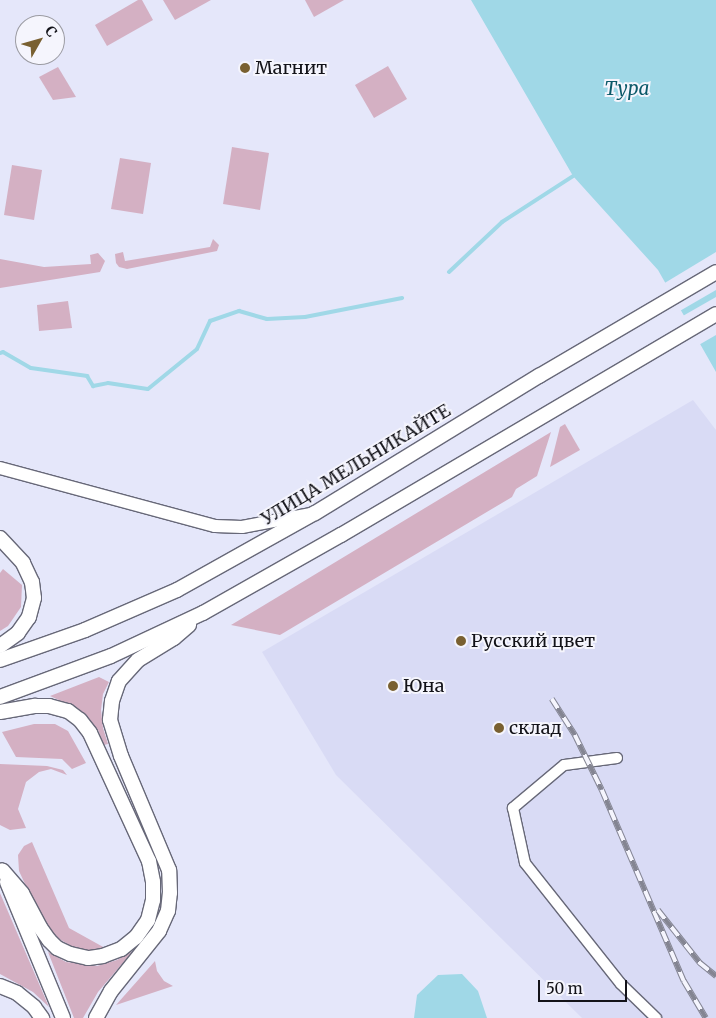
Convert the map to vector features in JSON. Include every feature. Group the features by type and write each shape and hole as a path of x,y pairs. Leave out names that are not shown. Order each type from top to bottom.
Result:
{"main road":[{"name":"УЛИЦА МЕЛЬНИКАЙТЕ","path":"0,660 85,630 177,590 314,513 539,376 716,272"},
{"path":"0,697 110,656 203,613 341,535 716,314"},
{"path":"0,538 24,563 32,582 34,598 30,617 18,633 0,646"},
{"path":"96,1018 111,992 159,931 168,911 170,893 169,870 121,756 110,720 112,701 120,681 138,660 174,638 203,613"},
{"path":"0,712 35,706 49,706 68,711 80,720 90,733 148,861 154,882 153,900 148,920 136,937 121,949 103,956 88,958 70,954 57,948 49,940 40,928 22,893 1,867"},
{"path":"1,867 63,1018"},
{"path":"0,986 17,993 42,1018"}],"street":[{"path":"0,468 215,526 242,526 314,513"},
{"path":"617,758 564,765 513,808 525,863 621,984 656,1018"}],"shaded area":[{"path":"138,0 142,0 153,20 107,46 95,25"},
{"path":"163,0 211,0 175,20"},
{"path":"305,0 344,0 314,17"},
{"path":"388,66 407,99 374,118 355,85"},
{"path":"58,67 76,97 53,100 39,77"},
{"path":"232,147 269,153 260,210 223,204"},
{"path":"120,158 151,163 143,214 111,209"},
{"path":"12,165 42,170 34,220 4,215"},
{"path":"213,239 219,245 217,251 127,269 119,267 116,263 115,254 123,252 125,261 210,247"},
{"path":"98,253 105,261 100,272 0,288 0,259 44,267 91,264 90,255"},
{"path":"68,301 72,328 39,331 37,305"},
{"path":"693,400 716,430 716,1018 582,1018 336,775 262,652"},
{"path":"565,424 580,450 550,467 560,427"},
{"path":"551,432 537,476 516,489 512,497 280,635 231,625"},
{"path":"3,569 22,585 21,607 8,626 0,631 0,573"},
{"path":"99,677 109,682 103,694 101,710 103,728 108,744 104,745 98,730 76,708 50,696"},
{"path":"34,724 55,724 68,731 86,763 72,769 62,759 16,757 2,732"},
{"path":"0,764 47,766 63,770 67,775 51,769 39,772 26,782 18,809 26,828 10,830 0,825"},
{"path":"32,842 69,928 105,948 88,951 71,946 56,937 38,912 19,871 18,855 24,846"},
{"path":"0,893 49,1007 33,992 0,974"},
{"path":"133,951 98,992 83,1018 74,1018 48,952 66,962 97,966 117,960"},
{"path":"155,961 157,971 164,981 173,986 116,1005"}],"water":[{"name":"Тура","path":"471,0 716,0 716,372 658,270 573,176"},
{"path":"462,974 478,991 487,1018 414,1018 417,995 438,975"}],"pier":[{"path":"716,252 716,290 678,312 663,284"},
{"path":"716,297 716,335 697,346 681,317"}],"waterway":[{"path":"449,272 502,222 573,176"},
{"path":"0,353 3,352 31,368 87,376 93,386 108,383 148,389 197,349 210,321 239,311 267,319 305,317 402,298"}],"railway":[{"path":"552,699 575,735 602,790 684,981 706,1018"},
{"path":"658,910 700,963 716,976"}],"place":[{"name":"Магнит","path":"245,68"},
{"name":"Русский цвет","path":"461,641"},
{"name":"Юна","path":"393,686"},
{"name":"склад","path":"499,728"}]}
